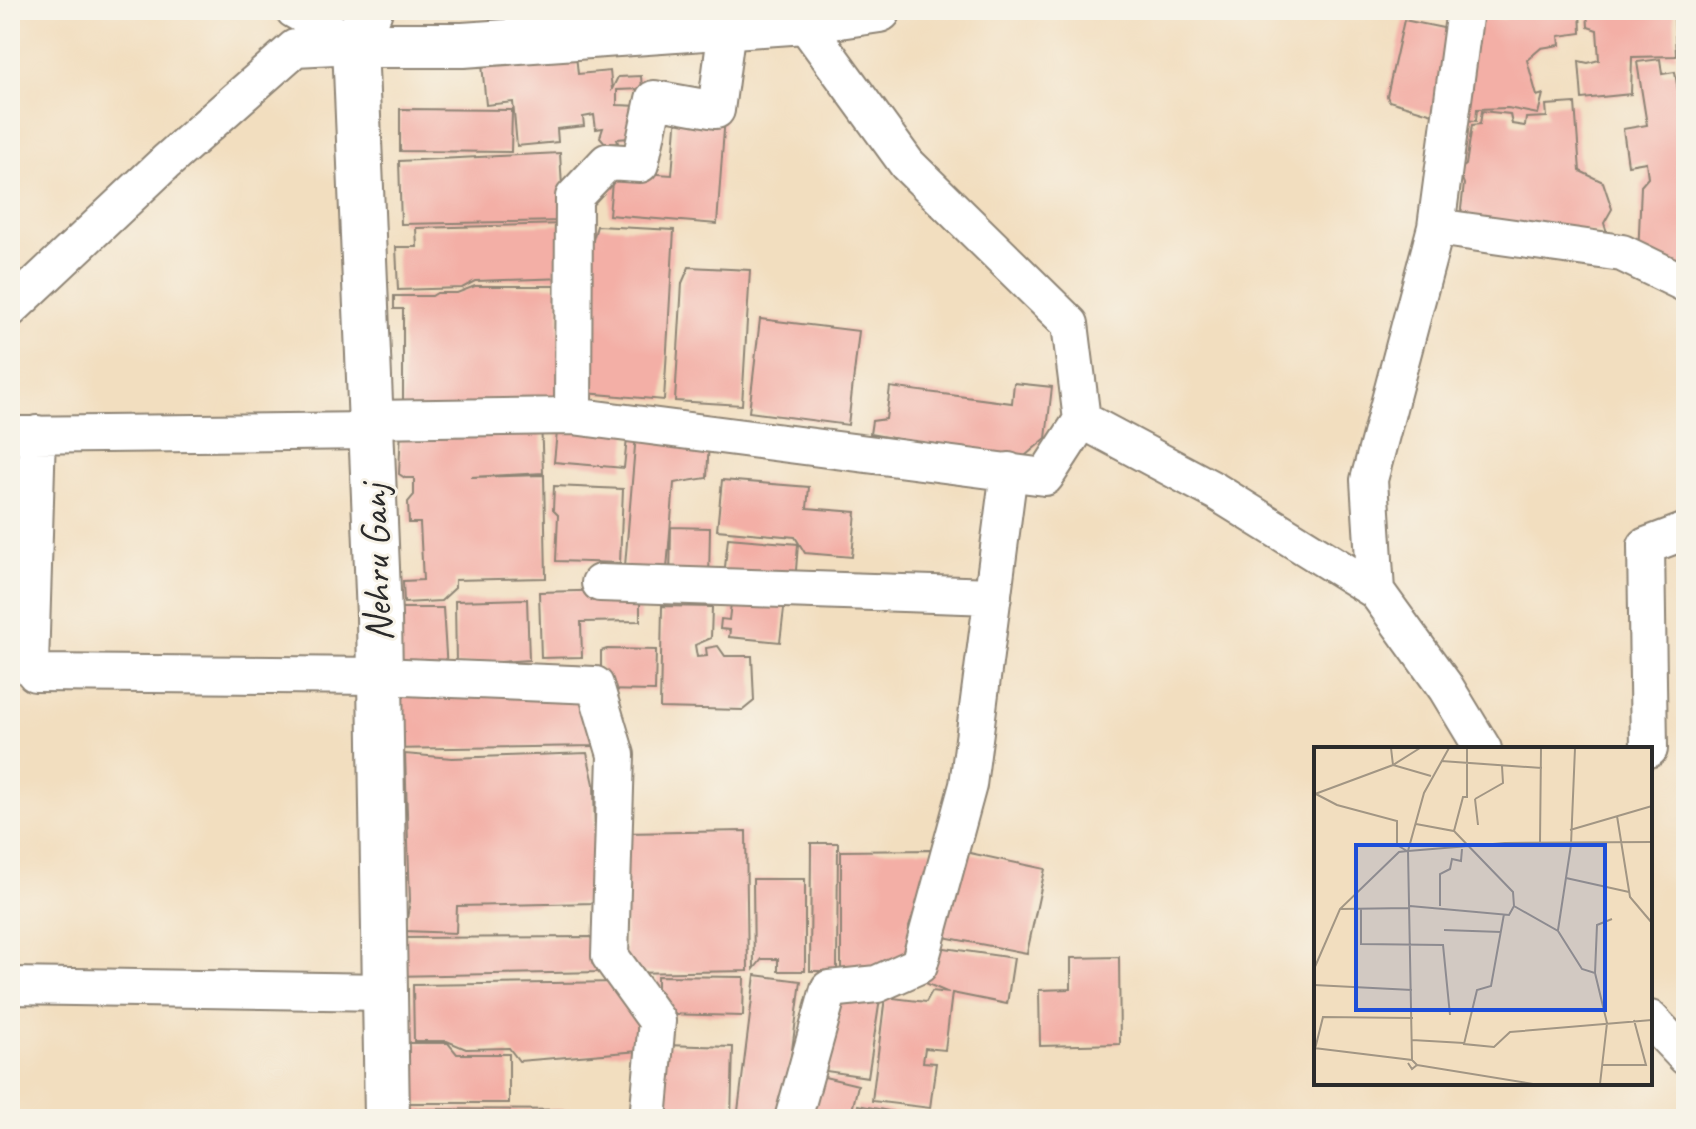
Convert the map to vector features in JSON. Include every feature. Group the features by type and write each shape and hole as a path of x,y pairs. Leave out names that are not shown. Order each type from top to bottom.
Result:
{"main road":[{"path":"363,27 463,45 727,27 800,15 879,10"},
{"name":"Nehru Ganj","path":"363,27 370,425 380,676 387,1119"}],"street":[{"path":"294,10 363,27"},
{"path":"1376,591 1369,480 1436,227 1465,10"},
{"path":"648,1119 657,1021 610,956 616,755 595,685 380,676 32,672 24,435 573,416 1045,477 1082,420 1070,324 907,164 800,15"},
{"path":"10,309 166,162 295,48 363,27"},
{"path":"573,416 574,197 607,162 640,164 654,99 716,110 727,27"},
{"path":"1436,227 1622,253 1686,284"},
{"path":"1082,420 1215,491 1376,591 1446,688 1482,747"},
{"path":"793,1119 829,989 877,984 919,965 968,785 1009,471"},
{"path":"1649,747 1646,546 1686,531"},
{"path":"600,583 993,596"},
{"path":"10,986 385,992"},
{"path":"1652,1021 1686,1057"}],"building":[{"path":"516,10 583,10 583,22 514,18"},
{"path":"588,10 648,10 588,15"},
{"path":"1580,10 1581,33 1559,36 1560,45 1541,48 1527,60 1537,96 1543,94 1538,114 1508,108 1477,109 1476,121 1461,120 1471,16 1504,19 1513,13"},
{"path":"1587,10 1674,10 1676,56 1632,57 1631,94 1582,99 1579,61 1588,63 1599,60 1597,30 1588,27"},
{"path":"1686,11 1686,35 1684,35 1682,12"},
{"path":"1404,20 1453,30 1436,115 1389,101 1387,96"},
{"path":"575,45 578,74 610,71 612,89 618,77 641,76 642,89 617,90 617,105 640,106 642,137 617,139 618,143 606,144 600,137 603,128 596,129 594,115 583,117 584,126 557,129 558,142 517,146 513,102 486,105 481,54"},
{"path":"1660,59 1662,74 1675,72 1686,141 1686,270 1638,257 1641,186 1648,178 1646,162 1628,165 1623,129 1647,125 1637,62"},
{"path":"1575,103 1580,171 1603,182 1612,209 1604,223 1607,233 1464,221 1461,209 1464,184 1459,170 1466,165 1472,125 1480,124 1482,111 1510,114 1512,124 1525,126 1526,118 1547,117 1546,105"},
{"path":"400,109 512,110 511,152 400,151"},
{"path":"677,113 725,116 717,224 609,215 613,171 672,175"},
{"path":"560,153 564,221 401,224 399,161"},
{"path":"564,224 566,278 475,281 462,288 398,290 396,247 417,247 416,228"},
{"path":"597,226 674,230 664,400 586,393 590,250"},
{"path":"689,267 750,270 742,405 675,401 682,283"},
{"path":"475,286 559,286 560,410 403,411 403,309 394,309 394,296 457,293"},
{"path":"760,319 859,331 848,425 749,412"},
{"path":"1014,383 1052,387 1046,438 1019,461 870,434 872,421 886,419 890,387 1012,403"},
{"path":"541,420 543,473 471,477 544,475 546,578 455,580 455,588 441,601 404,603 403,581 423,580 420,523 409,523 408,502 414,495 414,478 399,474 401,427"},
{"path":"558,422 628,428 624,468 554,462"},
{"path":"636,434 709,440 707,478 674,483 666,581 624,578"},
{"path":"722,480 809,487 807,508 856,512 852,557 805,553 795,537 717,530"},
{"path":"554,486 623,489 620,563 556,561 558,515 553,510"},
{"path":"671,527 710,528 709,581 670,581"},
{"path":"728,538 798,544 795,583 724,577"},
{"path":"616,590 640,596 640,621 581,622 582,657 541,658 539,592"},
{"path":"732,595 785,601 780,642 729,637 730,630 720,629 721,619 729,620"},
{"path":"527,599 529,660 456,665 455,601"},
{"path":"662,606 712,607 711,638 695,645 697,657 707,656 706,648 718,646 725,656 752,656 754,701 743,710 660,708"},
{"path":"397,608 443,608 447,670 402,672"},
{"path":"656,650 655,691 601,690 601,651"},
{"path":"388,683 591,695 594,746 388,749"},
{"path":"587,753 594,784 596,903 457,906 456,933 405,931 410,901 405,754 452,758"},
{"path":"746,831 748,971 626,973 624,833"},
{"path":"811,843 838,843 837,971 810,971"},
{"path":"932,850 931,911 916,907 909,927 911,947 897,971 841,973 841,851"},
{"path":"956,850 1045,869 1027,953 938,936"},
{"path":"753,879 805,879 805,971 778,971 778,959 762,959 754,969"},
{"path":"591,937 601,972 393,976 397,938"},
{"path":"931,946 1014,958 1007,1004 952,993 945,1050 925,1048 923,1062 936,1063 930,1108 872,1101 885,997 926,1002 932,991 949,993 923,982"},
{"path":"1119,957 1120,1044 1040,1046 1039,990 1071,989 1071,958"},
{"path":"755,975 801,981 783,1119 737,1119"},
{"path":"657,976 744,977 743,1016 657,1012"},
{"path":"622,982 636,1009 639,1051 519,1061 509,1048 466,1049 447,1041 414,1041 413,985"},
{"path":"838,993 880,999 868,1077 826,1071"},
{"path":"405,1043 448,1043 457,1054 509,1054 509,1103 400,1103"},
{"path":"663,1045 733,1047 731,1119 661,1119"},
{"path":"812,1074 858,1085 850,1119 800,1119"},
{"path":"858,1105 925,1118 925,1119 855,1119"},
{"path":"414,1109 633,1110 633,1119 414,1119"}]}
